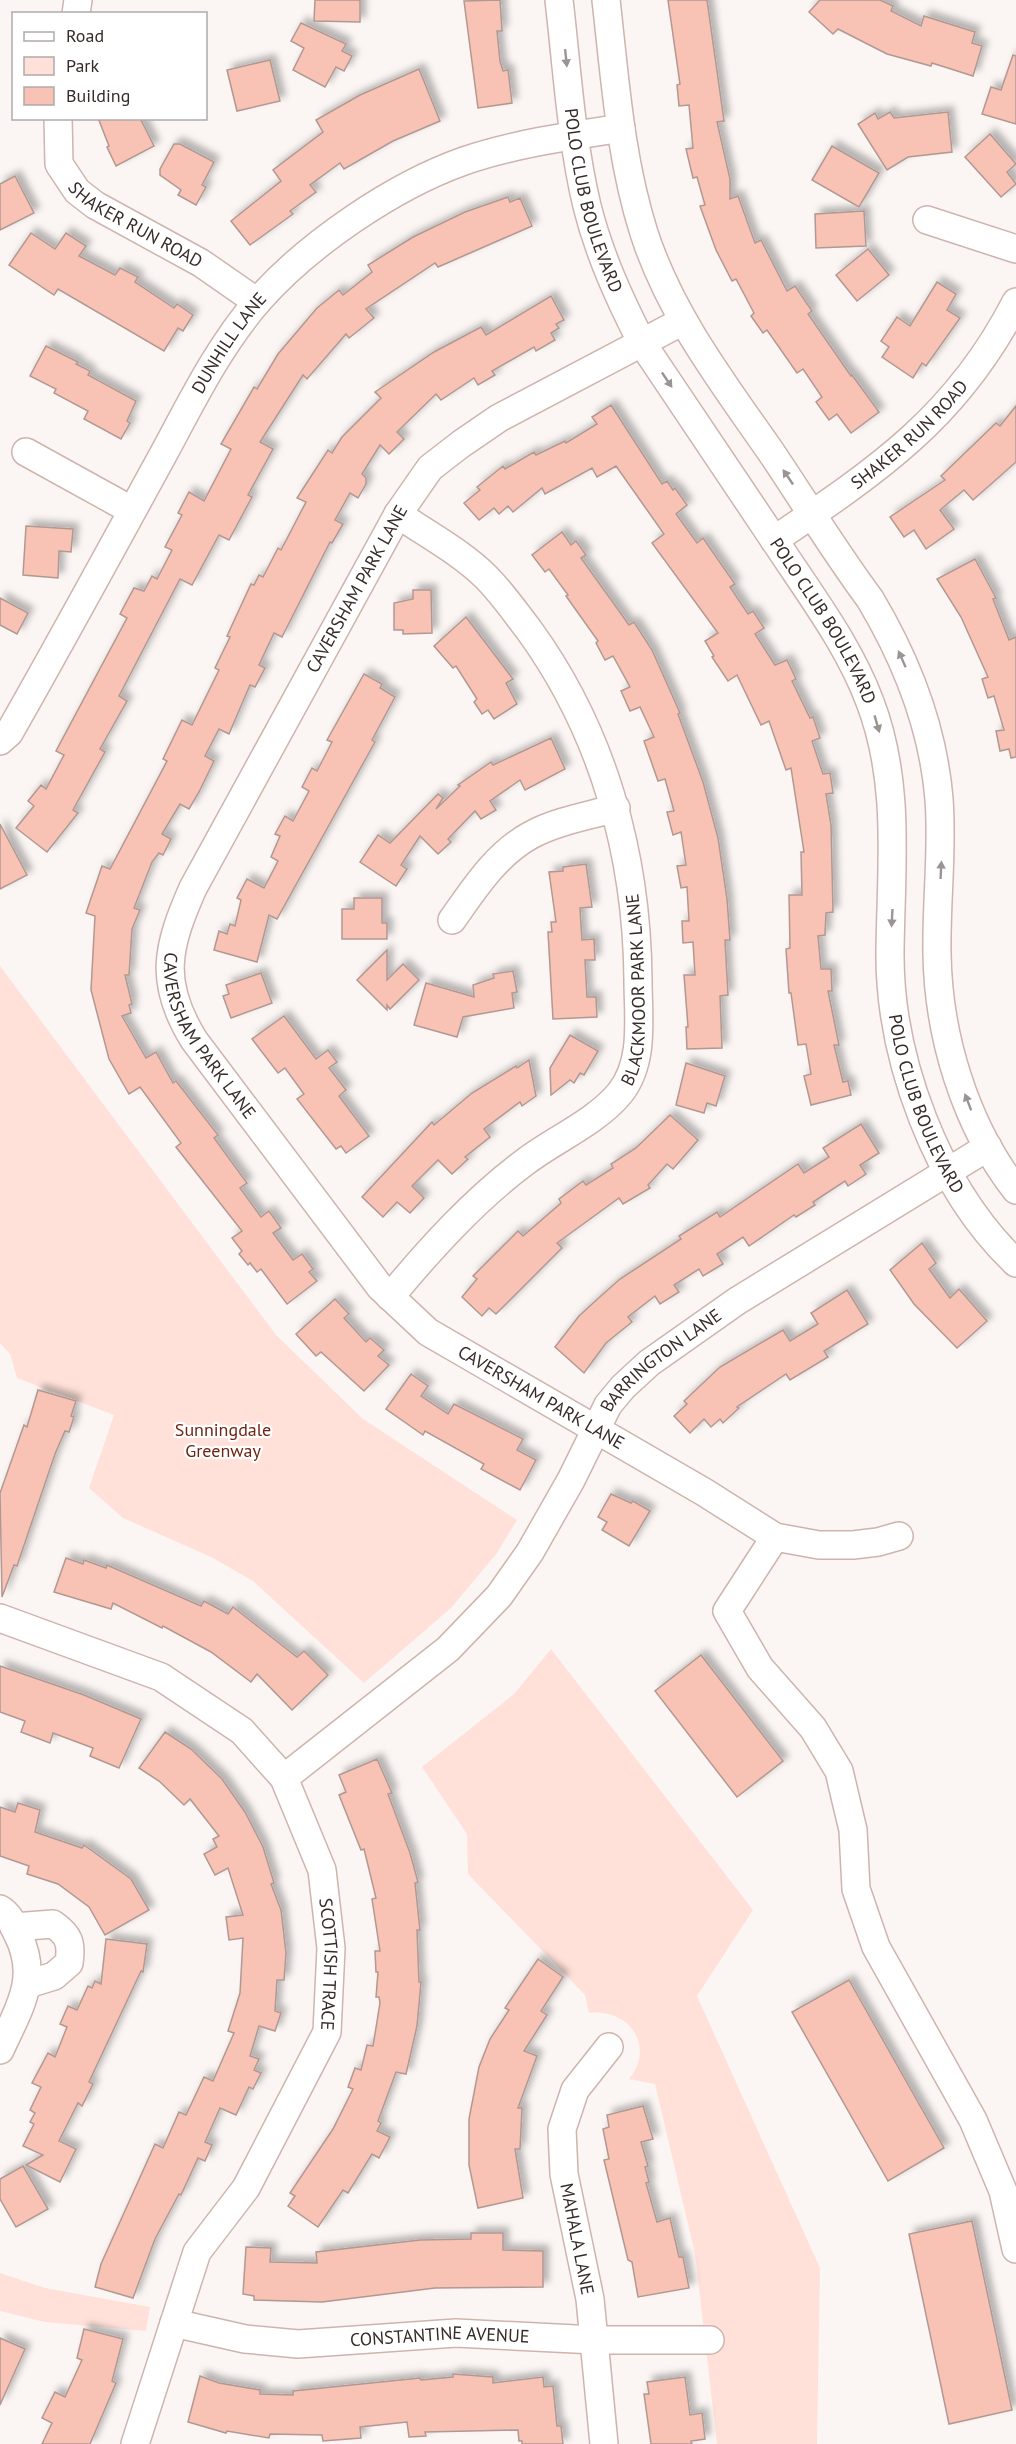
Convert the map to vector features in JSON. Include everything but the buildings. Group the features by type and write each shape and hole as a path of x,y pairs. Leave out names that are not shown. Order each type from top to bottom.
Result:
{"street":[{"name":"POLO CLUB BOULEVARD","path":"559,0 575,135 587,205 600,250 618,295 642,342 840,638 870,701 885,751 892,802 894,858 890,953 897,1037 918,1103 938,1154 972,1210 1016,1263"},
{"name":"POLO CLUB BOULEVARD","path":"606,0 621,128 632,193 645,235 670,297 683,321 889,630 914,684 926,722 939,798 941,858 937,953 943,1027 954,1065 988,1147 1016,1190"},
{"name":"SHAKER RUN ROAD","path":"58,120 59,164 77,191 95,205 201,263 256,302"},
{"name":"DUNHILL LANE","path":"0,741 9,733 60,643 205,376 256,302 302,259 349,222 409,187 464,162 575,135 621,128"},
{"path":"927,220 1016,249"},
{"name":"SHAKER RUN ROAD","path":"774,540 813,514 908,443 936,417 977,369 1016,302"},
{"name":"CAVERSHAM PARK LANE","path":"683,321 499,418 430,468 398,514 193,888 177,923 170,946 174,997 181,1019 194,1040 390,1297 445,1344 704,1492 775,1537 819,1545 853,1545 878,1542 899,1536"},
{"path":"26,452 131,510"},
{"name":"BLACKMOOR PARK LANE","path":"390,1297 418,1263 491,1190 525,1162 600,1112 620,1093 630,1076 638,1042 637,959 631,886 616,808 589,735 544,651 506,599 484,575 398,514"},
{"path":"452,920 480,880 516,845 548,827 616,808"},
{"name":"BARRINGTON LANE","path":"284,1778 448,1649 499,1596 530,1552 571,1480 594,1430 623,1387 683,1338 736,1301 988,1147"},
{"path":"775,1537 727,1611 760,1668 813,1728 839,1771 853,1830 856,1889 876,1947 973,2120 1003,2191 1016,2250"},
{"name":"SCOTTISH TRACE","path":"0,1618 161,1677 242,1731 284,1778 322,1870 331,1948 327,2032 246,2188 197,2252 135,2444"},
{"path":"7,1918 53,1924 67,1934 72,1948 69,1963 54,1976 28,1984"},
{"path":"0,2050 28,1984 26,1951 7,1918"},
{"name":"MAHALA LANE","path":"604,2444 590,2300 564,2174 562,2129 575,2090 609,2048"},
{"name":"CONSTANTINE AVENUE","path":"174,2323 245,2339 298,2344 456,2333 595,2340 710,2340"}],"green space":[{"name":"Sunningdale Greenway","path":"0,966 276,1335 363,1419 517,1520 497,1553 451,1608 364,1683 253,1581 211,1557 123,1518 89,1488 114,1415 17,1378 10,1354 0,1343"},
{"path":"551,1649 753,1910 697,1996 820,2268 817,2444 717,2444 695,2254 655,2084 629,2079 637,2066 640,2054 639,2042 626,2023 616,2017 603,2013 589,2013 585,1995 468,1874 467,1834 422,1767 514,1694"},
{"path":"0,2273 45,2288 150,2307 146,2331 45,2322 0,2311"}]}
